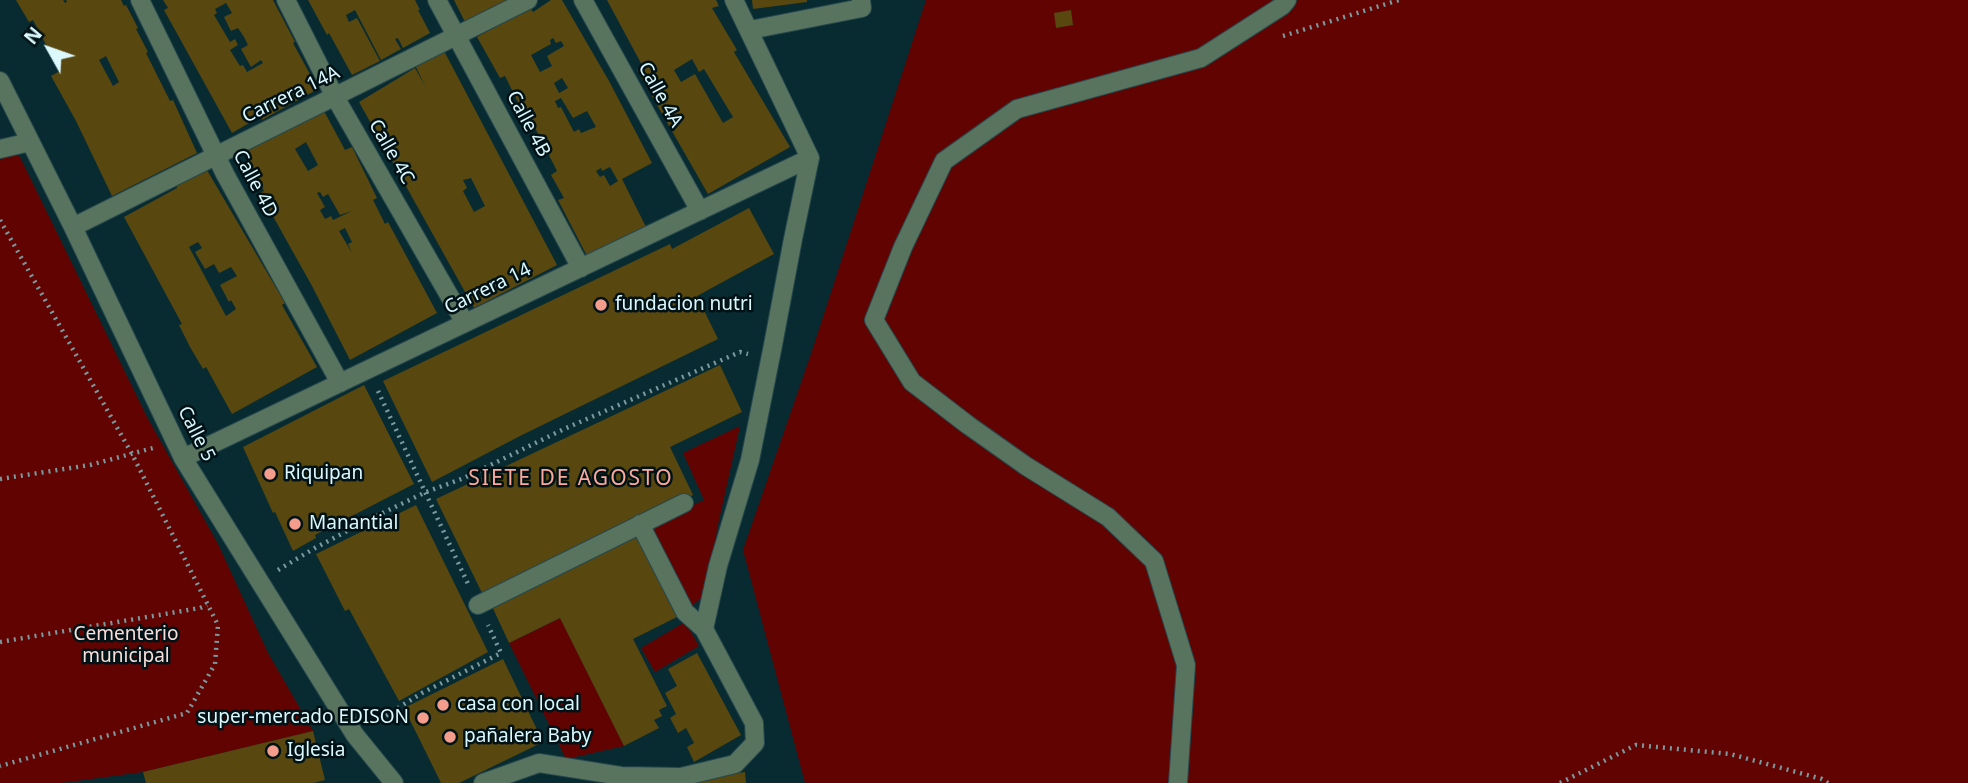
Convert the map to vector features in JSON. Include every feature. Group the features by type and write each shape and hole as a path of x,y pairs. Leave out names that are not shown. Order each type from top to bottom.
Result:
{"street":[{"name":"Calle 4D","path":"141,0 216,155 340,383"},
{"name":"Calle 4C","path":"286,0 335,97 465,323"},
{"name":"Calle 4B","path":"437,0 581,268"},
{"name":"Carrera 14A","path":"73,227 528,0"},
{"name":"Calle 4A","path":"583,0 700,211"},
{"path":"704,629 718,566 750,460 810,158 734,0"},
{"path":"750,30 862,8 861,0"},
{"path":"1178,783 1186,665 1154,561 1108,517 1026,466 912,382 874,320 944,160 1017,109 1201,58 1282,6 1287,0"},
{"name":"Calle 5","path":"0,81 179,450 355,735 394,783"},
{"path":"0,149 30,142"},
{"name":"Carrera 14","path":"179,450 340,383 810,158"},
{"path":"478,605 684,503"},
{"path":"483,783 539,763 621,776 681,777 735,764 755,743 754,723 704,629 685,612 640,524"}],"path":[{"path":"1250,26 1275,38 1399,0"},
{"path":"0,220 132,454 218,625 215,664 187,713 0,766"},
{"path":"259,582 314,548 426,492 464,478 564,429 740,352 771,358"},
{"path":"355,735 422,693 501,653 368,370"},
{"path":"0,480 90,465 132,454 179,450"},
{"path":"0,642 207,605"},
{"path":"1560,783 1636,746 1730,754 1822,779 1828,783"}],"green space":[{"path":"926,0 1968,0 1968,783 805,783 743,550 811,354"},
{"name":"Cementerio municipal","path":"17,151 147,417 218,544 268,653 313,731 143,772 61,783 0,783 0,155"},
{"path":"740,426 717,529 710,591 688,609 649,526 704,500 683,453"},
{"path":"560,618 624,746 566,759 509,643"},
{"path":"685,622 699,646 655,672 641,648"}],"building":[{"path":"16,0 63,0 65,3 66,0 121,0 138,28 136,29 148,52 146,53 170,101 173,100 197,153 112,196 51,76 60,71 33,20 29,22","holes":["106,56 119,82 113,86 99,60"]},
{"path":"163,0 273,0 318,89 232,133 164,10 168,8","holes":["226,3 232,13 224,17 231,31 238,28 244,37 248,45 241,49 251,67 261,60 263,63 247,72 230,50 238,45 235,39 230,42 214,15 217,13 215,9"]},
{"path":"308,0 415,0 430,33 403,48 398,38 395,39 401,49 381,60 355,10 346,15 349,22 357,18 380,61 352,75"},
{"path":"454,0 509,0 465,22"},
{"path":"551,0 562,0 652,163 622,179 646,227 587,256 558,200 564,198 551,175 557,171 532,122 525,125 514,104 518,102 505,76 500,78 477,37 530,7 533,12","holes":["553,38 556,43 561,41 564,46 547,56 552,66 540,72 531,55 551,44 550,40","562,78 568,88 559,93 554,83","561,98 573,118 587,111 596,127 581,133 579,129 574,132 555,101","610,167 618,181 610,186 604,175 600,177 596,171 601,168 602,171"]},
{"path":"607,0 716,0 719,6 712,8 737,50 734,52 790,147 708,194 637,70 643,67","holes":["692,59 699,72 704,69 733,117 723,123 695,74 681,82 674,70"]},
{"path":"752,0 807,0 807,2 753,9"},
{"path":"1071,10 1073,25 1056,28 1054,13"},
{"path":"443,49 557,265 474,308 359,102 415,68 425,86 414,63","holes":["471,178 485,206 474,212 463,191 467,188 463,180"]},
{"path":"324,111 345,150 352,147 377,198 373,200 385,224 388,222 437,313 350,360 260,193 264,191 244,152","holes":["306,142 318,165 308,171 295,149","320,192 323,197 328,194 340,215 352,211 333,220 331,216 325,219 320,210 325,207 317,193","345,228 352,242 348,244 352,253 339,231"]},
{"path":"204,165 285,303 282,305 317,367 232,414 206,367 203,369 190,347 179,325 182,324 124,217 177,188 175,182","holes":["198,242 202,248 195,252 205,269 214,264 219,273 231,267 237,276 220,285 236,309 226,316 189,247"]},
{"path":"749,208 774,254 697,296 718,339 432,482 383,381 670,244 672,249"},
{"path":"720,365 742,412 670,447 693,495 483,595 436,499"},
{"path":"364,385 414,484 315,535 316,538 293,551 243,447"},
{"path":"416,505 488,652 399,701 349,609 345,611 316,554"},
{"path":"637,532 677,617 633,639 667,706 659,710 662,716 654,720 659,728 624,746 560,618 509,643 490,602"},
{"path":"697,653 741,735 694,762 687,747 694,743 686,728 678,733 670,718 676,714 665,693 677,686 668,669"},
{"path":"503,659 543,742 459,783 441,783 404,708"},
{"name":"Iglesia","path":"313,731 325,780 313,783 146,783 143,772"},
{"path":"745,772 746,783 698,783 698,780"}],"place":[{"name":"fundacion nutri","path":"601,305"},
{"name":"Riquipan","path":"270,474"},
{"name":"Manantial","path":"295,524"},
{"name":"casa con local","path":"443,705"},
{"name":"super-mercado EDISON","path":"423,718"},
{"name":"pañalera Baby","path":"450,737"},
{"name":"Iglesia","path":"273,751"}],"district":[{"name":"SIETE DE AGOSTO","path":"571,479"}]}
